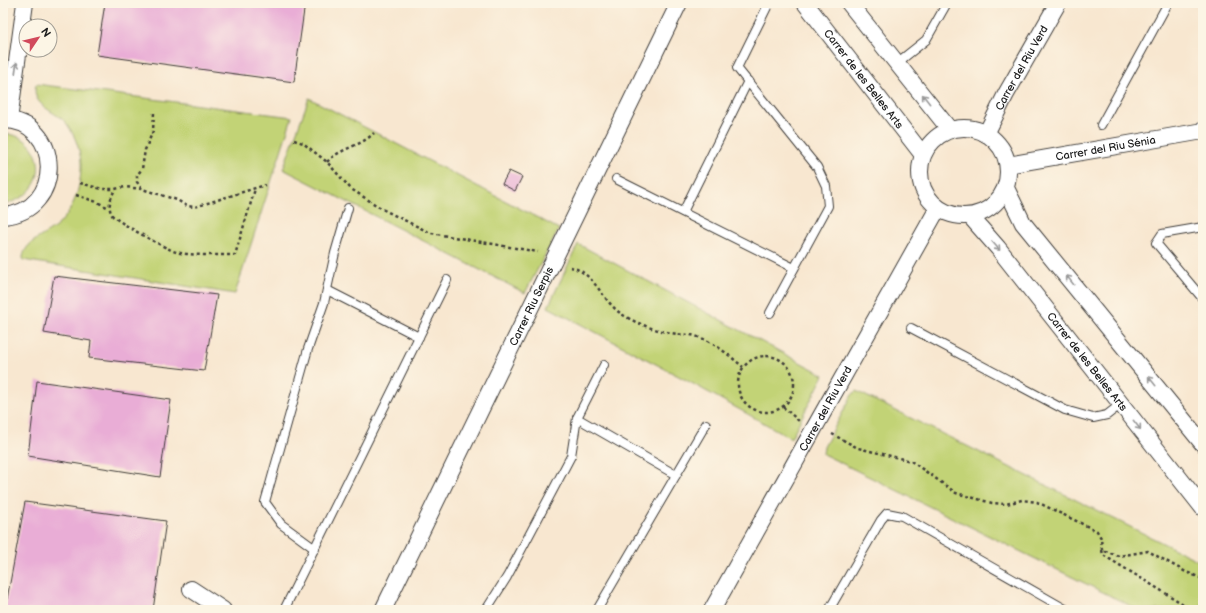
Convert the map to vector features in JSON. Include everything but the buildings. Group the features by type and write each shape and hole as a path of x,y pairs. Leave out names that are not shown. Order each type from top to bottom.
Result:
{"street":[{"path":"3,216 13,215 28,209 40,197 48,183 50,166 47,150 38,136 25,126 6,120 25,3"},
{"name":"Carrer Riu Serpis","path":"383,610 679,3"},
{"name":"Carrer de les Belles Arts","path":"805,3 923,155"},
{"path":"849,3 950,130"},
{"name":"Carrer del Riu Verd","path":"986,134 1006,94 1058,3"},
{"path":"962,128 975,129 986,134 996,142 1004,152 1008,165 1009,176 1006,188 992,207 982,213 970,216 959,216 938,208 928,197 921,184 920,170 923,155 929,144 938,136 950,130 962,128"},
{"name":"Carrer del Riu Sénia","path":"1008,165 1203,131"},
{"path":"1006,188 1023,222 1202,440"},
{"name":"Carrer del Riu Verd","path":"712,610 938,208"},
{"name":"Carrer de les Belles Arts","path":"970,216 998,248 1203,508"},
{"path":"191,589 223,610"}],"lane":[{"path":"769,3 738,68 817,167 826,186 828,206 770,313"},
{"path":"897,63 926,40 947,3"},
{"path":"1102,125 1168,3"},
{"path":"683,212 748,81"},
{"path":"616,179 794,268"},
{"path":"315,548 281,524 265,502 327,290 348,208"},
{"path":"1203,227 1162,234 1156,243 1203,299"},
{"path":"284,610 447,280"},
{"path":"327,290 419,337"},
{"path":"911,328 1065,410 1093,418 1107,415 1121,404"},
{"path":"486,610 507,577 571,456 577,418 604,365"},
{"path":"577,418 676,475"},
{"path":"597,610 706,424"},
{"path":"829,610 880,520 887,513 902,516 1067,610"}],"path":[{"path":"142,188 137,182 137,175 142,169 145,150 153,131 154,113"},
{"path":"327,162 337,154 361,144 374,133"},
{"path":"294,140 303,143 327,162 351,189 384,210 431,232 541,253"},
{"path":"80,183 102,189 125,187 142,188 177,200 186,206 195,207 266,185"},
{"path":"115,189 110,199 109,208 112,217 132,230 175,252 235,255 255,189"},
{"path":"76,194 109,208"},
{"path":"567,266 582,271 608,302 621,314 648,327 677,335 694,335 708,341 743,367"},
{"path":"764,356 778,359 786,364 791,372 794,386 789,400 783,407 775,411 762,411 749,407 743,400 738,384 739,375 743,367 750,360 764,356"},
{"path":"783,407 800,421"},
{"path":"832,434 858,448 911,461 956,493 992,504 1006,504 1022,500 1037,502 1097,531 1101,538 1103,555 1194,610"},
{"path":"1102,550 1119,556 1148,550 1184,571 1203,579"}],"green space":[{"path":"36,84 292,117 235,294 23,260 24,253 31,243 60,223 69,212 79,185 81,170 78,146 73,134 63,119 46,108 37,98 35,92"},
{"path":"309,98 559,229 525,293 283,169"},
{"path":"3,134 17,136 28,143 35,153 38,165 37,177 31,189 20,198 4,204"},
{"path":"578,244 824,375 791,438 686,380 548,307"},
{"path":"856,391 1203,563 1203,602 1199,610 1139,610 823,454 824,447 852,395"}]}
